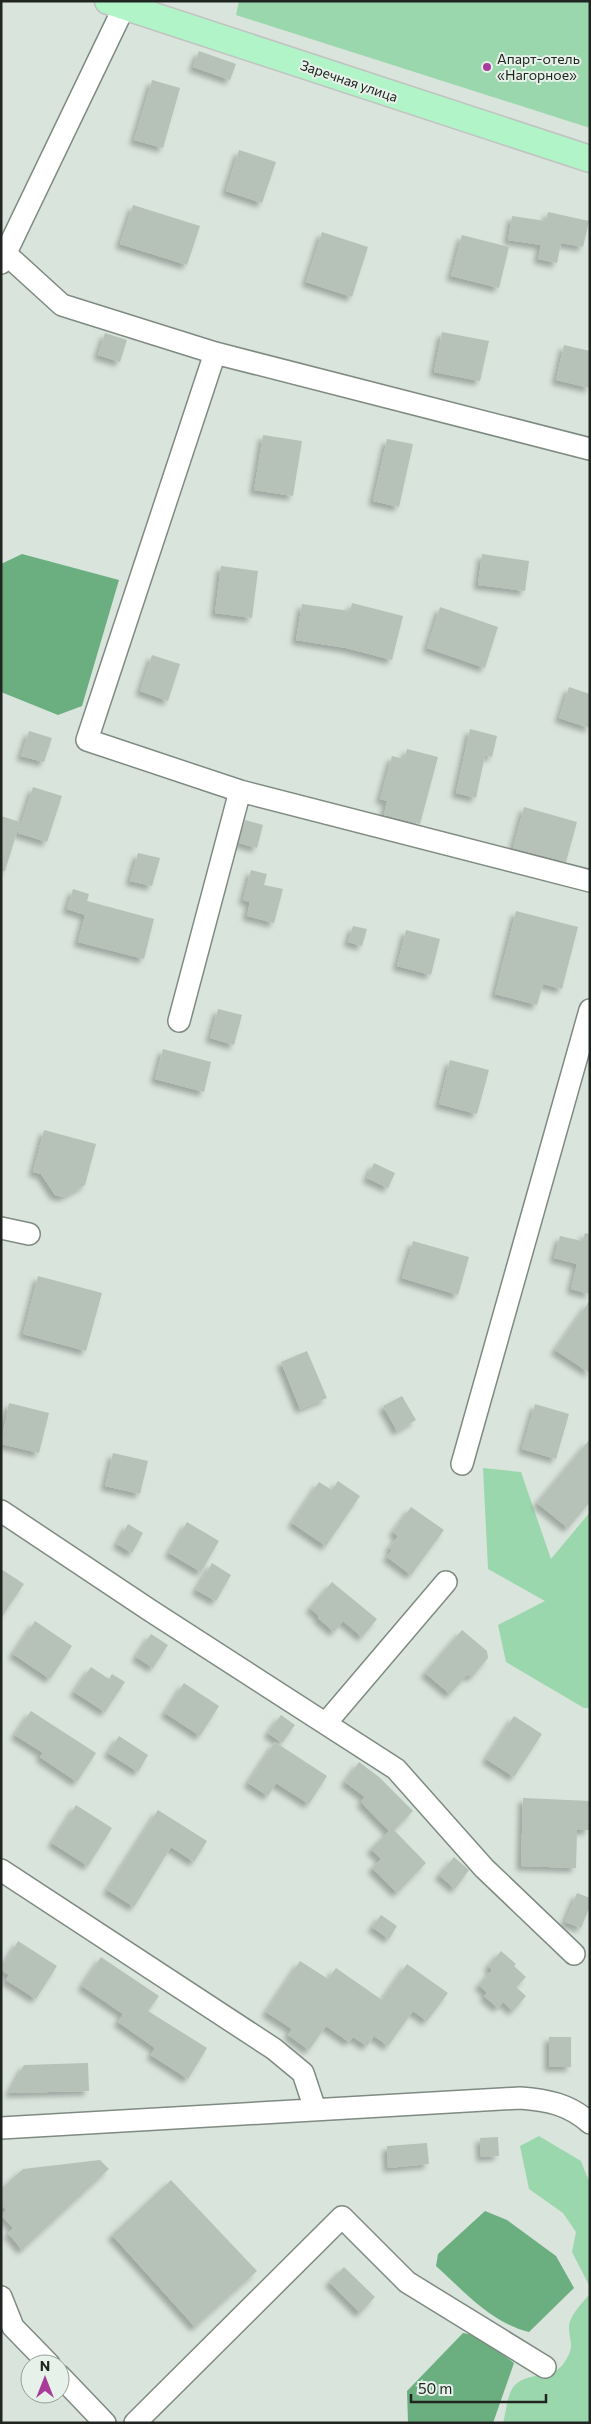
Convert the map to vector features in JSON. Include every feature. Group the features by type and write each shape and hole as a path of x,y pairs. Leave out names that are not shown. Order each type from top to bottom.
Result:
{"main road":[{"name":"Заречная улица","path":"132,6 590,159"}],"street":[{"path":"132,6 3,258 62,305 215,352 590,449"},
{"path":"215,352 86,740 240,791 590,881"},
{"path":"179,1022 240,791"},
{"path":"462,1464 590,1010"},
{"path":"1,1228 29,1234"},
{"path":"1,1511 151,1611 396,1769 484,1868 574,1954"},
{"path":"326,1723 446,1582"},
{"path":"1,1870 274,2049 302,2072 315,2109"},
{"path":"1,2128 520,2098 547,2100 569,2107 590,2123"},
{"path":"135,2423 342,2217 407,2282 545,2367"},
{"path":"1,2297 13,2327 39,2354"},
{"path":"70,2386 105,2423"}],"shaded area":[{"name":"Апарт-отель «Нагорное»","path":"239,1 590,1 590,128 236,15"},
{"path":"22,554 119,580 82,706 58,715 1,692 1,564"},
{"path":"483,1468 521,1472 551,1559 590,1512 590,1708 584,1708 506,1662 498,1625 545,1601 488,1569"},
{"path":"539,2136 581,2161 589,2181 590,2287 572,2252 576,2232 563,2213 529,2189 520,2146"},
{"path":"485,2211 507,2220 556,2256 574,2288 529,2332 490,2314 436,2266 438,2254"},
{"path":"590,2294 590,2423 503,2423 510,2392 517,2383 524,2379 552,2372 559,2369 564,2363 571,2348 570,2322 577,2309"},
{"path":"463,2333 479,2336 514,2363 493,2423 408,2423 407,2391"}],"building":[{"path":"199,51 236,64 230,80 193,67"},
{"path":"152,80 180,88 163,148 134,140"},
{"path":"239,150 276,162 262,203 226,191"},
{"path":"133,205 200,226 187,265 120,244"},
{"path":"548,212 589,221 583,247 561,243 557,263 538,259 541,245 508,240 512,216 546,221"},
{"path":"322,232 368,247 352,297 306,282"},
{"path":"462,235 509,247 499,288 451,276"},
{"path":"442,332 489,341 480,381 434,372"},
{"path":"105,333 127,340 120,362 98,355"},
{"path":"564,345 590,351 590,388 556,380"},
{"path":"263,435 302,441 293,496 254,490"},
{"path":"387,439 413,444 399,507 373,501"},
{"path":"482,554 529,561 525,591 478,585"},
{"path":"221,566 258,571 252,618 215,613"},
{"path":"352,603 403,616 392,660 346,648 296,640 302,604 350,611"},
{"path":"440,607 498,627 485,668 427,648"},
{"path":"152,655 180,664 168,701 140,691"},
{"path":"569,687 590,694 590,728 559,718"},
{"path":"470,729 497,736 492,757 485,755 476,798 456,793"},
{"path":"29,731 52,738 44,762 21,756"},
{"path":"407,749 438,757 420,824 384,815 387,801 380,799 392,756 404,759"},
{"path":"33,787 62,796 47,842 18,833"},
{"path":"524,807 577,822 566,862 513,848"},
{"path":"1,816 20,822 5,871 1,871"},
{"path":"245,820 263,825 257,848 239,843"},
{"path":"138,853 160,858 152,886 130,881"},
{"path":"251,870 267,874 264,885 283,889 274,923 247,916 250,902 243,900"},
{"path":"73,889 89,894 87,901 154,919 144,959 78,942 85,915 67,909"},
{"path":"516,911 578,927 562,989 543,984 537,1005 495,994"},
{"path":"353,926 367,929 362,946 348,942"},
{"path":"406,930 440,939 431,975 397,966"},
{"path":"218,1009 242,1015 234,1045 210,1038"},
{"path":"163,1049 211,1062 204,1092 155,1079"},
{"path":"450,1060 489,1070 477,1114 439,1104"},
{"path":"44,1130 96,1144 85,1185 63,1197 55,1195 41,1174 33,1172"},
{"path":"374,1163 395,1173 388,1188 367,1178"},
{"path":"585,1233 590,1234 590,1294 571,1289 577,1264 554,1258 560,1236 582,1241"},
{"path":"413,1241 469,1257 458,1295 402,1278"},
{"path":"38,1276 102,1293 86,1351 23,1334"},
{"path":"590,1300 590,1373 555,1350"},
{"path":"307,1351 327,1398 300,1409 281,1362"},
{"path":"402,1396 416,1420 397,1431 383,1406"},
{"path":"9,1403 49,1413 39,1453 1,1444"},
{"path":"535,1404 569,1414 556,1459 522,1449"},
{"path":"590,1439 590,1502 568,1528 537,1503"},
{"path":"113,1453 148,1461 140,1494 105,1486"},
{"path":"338,1481 360,1496 326,1546 292,1523 319,1482 332,1490"},
{"path":"411,1507 444,1530 411,1575 387,1557 392,1550 389,1548 398,1536 393,1532"},
{"path":"187,1522 219,1541 201,1572 169,1553"},
{"path":"128,1524 143,1533 132,1553 117,1544"},
{"path":"212,1563 231,1575 216,1601 196,1590"},
{"path":"1,1569 24,1584 1,1618"},
{"path":"332,1582 377,1619 362,1637 343,1621 334,1632 310,1608"},
{"path":"35,1621 72,1646 50,1679 13,1654"},
{"path":"462,1630 487,1651 488,1658 473,1676 466,1676 450,1694 425,1673"},
{"path":"151,1634 168,1645 153,1668 136,1657"},
{"path":"91,1667 109,1679 112,1674 125,1682 105,1712 74,1692"},
{"path":"184,1683 219,1706 200,1736 165,1713"},
{"path":"31,1711 96,1753 77,1782 40,1757 43,1753 15,1735"},
{"path":"281,1715 295,1725 282,1743 268,1733"},
{"path":"514,1716 542,1734 514,1777 486,1759"},
{"path":"119,1736 148,1755 138,1772 108,1753"},
{"path":"275,1742 327,1776 309,1804 276,1783 268,1796 248,1783"},
{"path":"359,1762 379,1777 413,1811 394,1830 426,1863 397,1893 372,1868 381,1859 371,1849 389,1831 361,1802 365,1797 345,1782"},
{"path":"523,1798 590,1801 589,1830 577,1830 576,1868 521,1866"},
{"path":"76,1805 112,1828 88,1866 52,1843"},
{"path":"158,1810 207,1841 194,1862 171,1847 134,1907 107,1890"},
{"path":"454,1857 469,1870 455,1889 439,1875"},
{"path":"577,1893 590,1898 590,1906 581,1928 565,1922"},
{"path":"381,1915 397,1926 389,1939 372,1927"},
{"path":"18,1941 57,1966 36,1999 6,1980 9,1975 1,1970"},
{"path":"501,1951 516,1964 514,1966 526,1977 516,1987 526,1996 513,2011 503,2002 498,2008 484,1996 487,1993 479,1985 492,1970 488,1966"},
{"path":"101,1957 159,1996 148,2011 207,2048 188,2079 151,2055 155,2048 118,2022 123,2014 82,1986"},
{"path":"300,1961 328,1979 336,1968 382,2000 407,1964 448,1993 427,2021 413,2011 388,2046 374,2036 367,2046 353,2037 349,2042 326,2026 309,2050 288,2035 292,2029 266,2012"},
{"path":"549,2037 571,2037 571,2067 549,2067"},
{"path":"88,2063 89,2091 9,2093 24,2065"},
{"path":"498,2137 499,2156 481,2157 480,2138"},
{"path":"427,2143 429,2164 388,2168 387,2146"},
{"path":"100,2160 109,2169 22,2250 8,2233 13,2228 1,2215 6,2210 1,2204 1,2189 23,2169"},
{"path":"171,2180 257,2271 195,2327 112,2235"},
{"path":"344,2267 375,2297 360,2313 329,2282"}],"place":[{"name":"Апарт-отель «Нагорное»","path":"487,67"}]}
